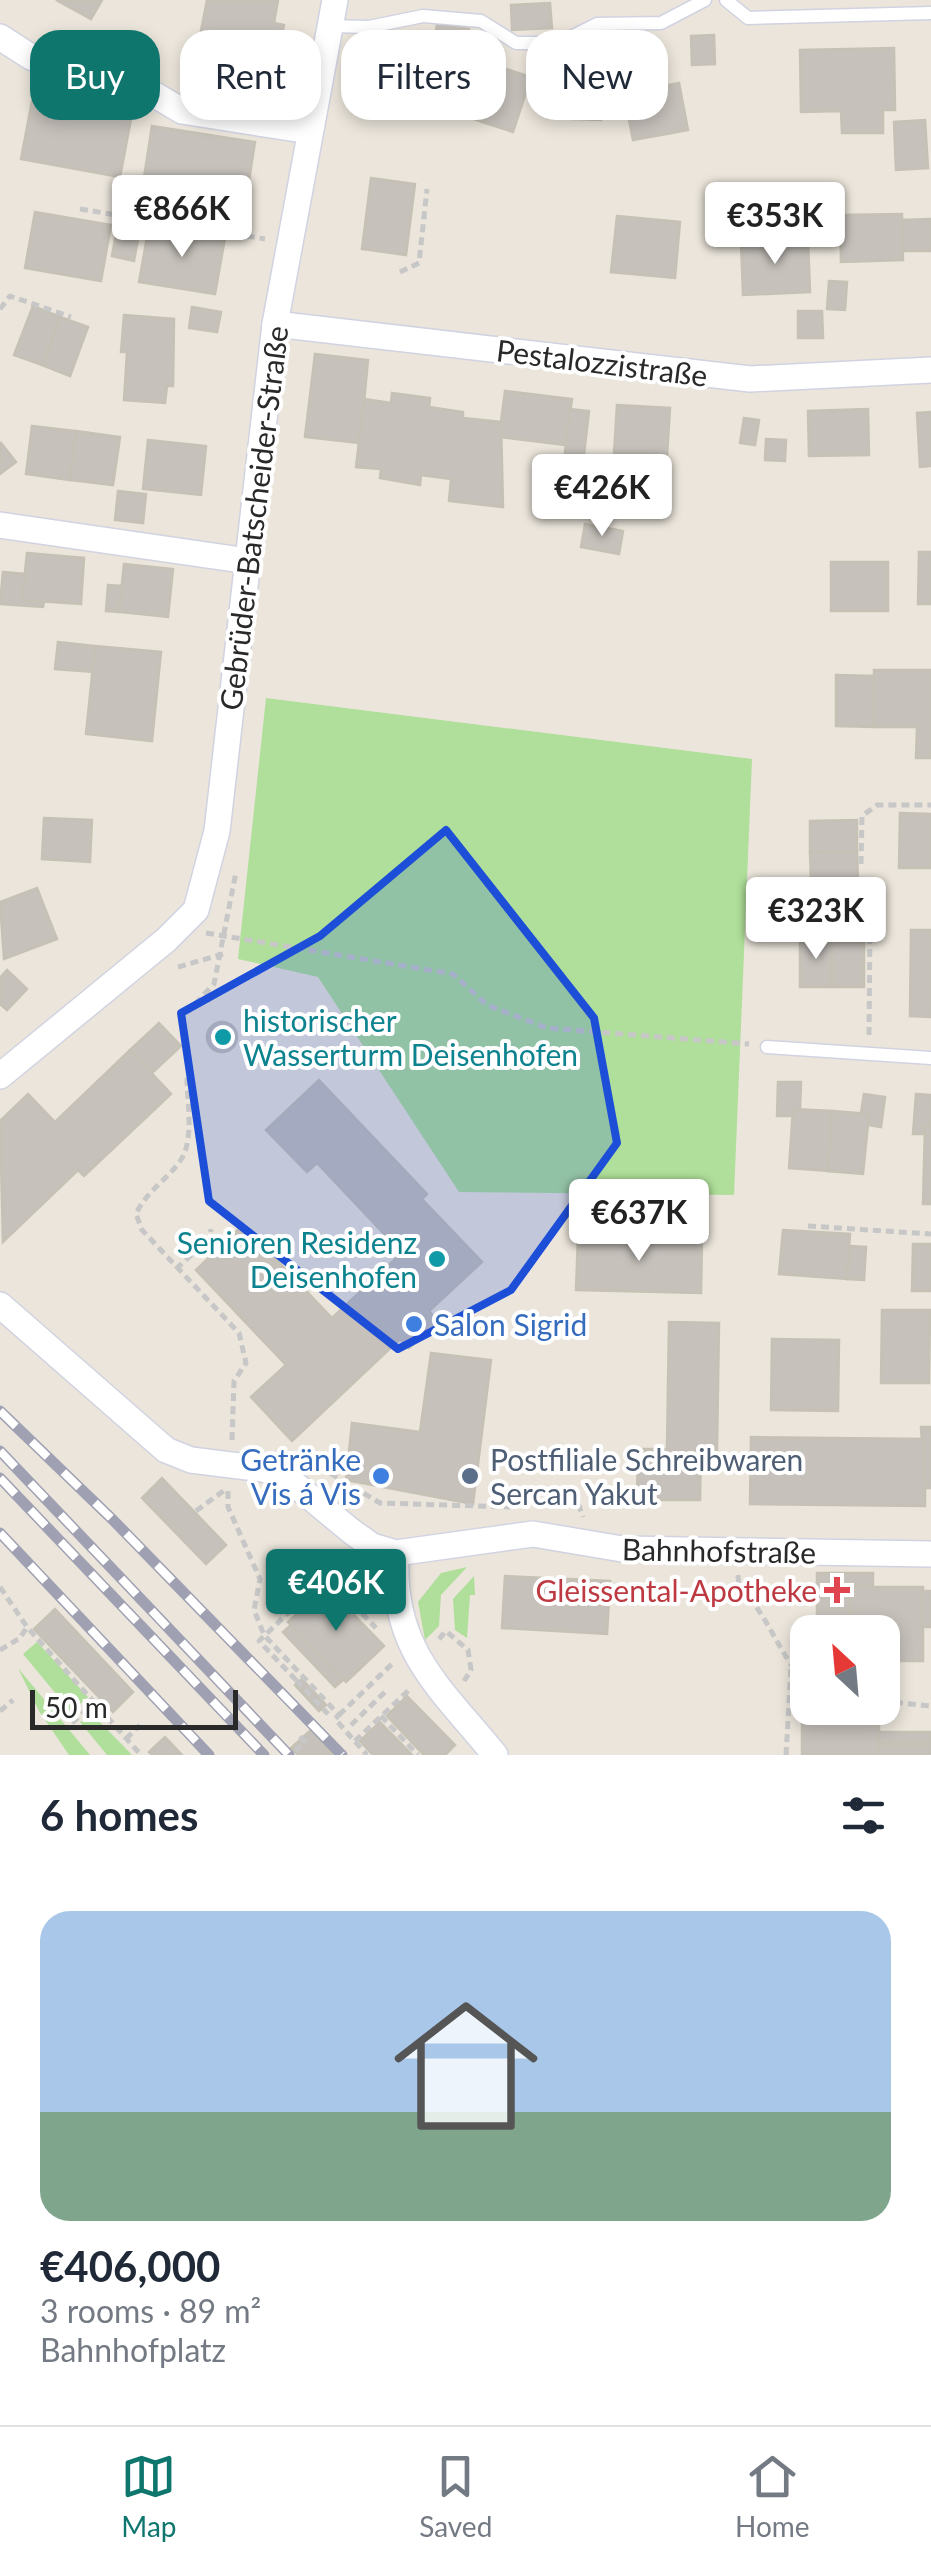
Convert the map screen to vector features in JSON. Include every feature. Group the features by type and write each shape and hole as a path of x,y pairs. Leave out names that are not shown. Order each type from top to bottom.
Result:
{"street":[{"name":"Gebrüder-Batscheider-Straße","path":"174,932 196,910 217,830 275,324 335,0"},
{"path":"0,37 31,57 80,77 140,86 182,112 310,132"},
{"name":"Pestalozzistraße","path":"275,324 750,379 931,370"},
{"path":"0,526 248,561"},
{"path":"0,1076 174,932"},
{"path":"0,1305 166,1450 192,1460 264,1469 286,1477 362,1539 396,1554 395,1627 495,1755"},
{"name":"Bahnhofstraße","path":"396,1554 534,1534 622,1550 931,1554"}],"lane":[{"path":"330,26 369,27 422,16 481,21 516,43 559,43 597,24 661,22 706,0"},
{"path":"726,0 748,18 931,13"},
{"path":"766,1047 931,1058"}],"path":[{"path":"400,272 419,263 427,189"},
{"path":"80,209 291,243"},
{"path":"0,310 10,296 71,317"},
{"path":"861,864 862,816 877,804 931,805"},
{"path":"801,925 870,927 869,1054"},
{"path":"174,932 454,974 487,1006 547,1028 708,1038 766,1047"},
{"path":"178,968 223,954"},
{"path":"187,1078 187,1138 182,1158 144,1196 136,1214 142,1230 176,1270 239,1333 246,1363 234,1381 232,1444"},
{"path":"808,1226 931,1234"},
{"path":"176,1270 210,1238 212,1229"},
{"path":"302,1457 380,1503 510,1508"},
{"path":"196,1511 228,1487 228,1507 260,1579 254,1610 264,1635"},
{"path":"530,1491 578,1500 583,1517 581,1544"},
{"path":"736,1552 739,1588 756,1604 782,1644 790,1668 786,1755"},
{"path":"339,1715 258,1640 347,1556"},
{"path":"326,1576 353,1604 348,1608 395,1627 398,1658 335,1719 367,1755"},
{"path":"0,1588 27,1626 76,1675 141,1755"},
{"path":"0,1650 20,1638 27,1626"},
{"path":"446,1631 468,1650 471,1670 464,1680"},
{"path":"355,1740 428,1673"},
{"path":"298,1677 328,1714"},
{"path":"351,1724 386,1691"},
{"path":"0,1711 14,1700"},
{"path":"72,1723 96,1701"},
{"path":"900,1703 931,1706"},
{"path":"381,1716 418,1755"},
{"path":"126,1739 140,1725"},
{"path":"295,1751 306,1742 297,1733"}],"highlighted area":[{"path":"446,830 594,1018 617,1143 511,1290 398,1349 209,1201 181,1013 320,936"}],"green space":[{"path":"266,698 752,759 734,1195 459,1192 318,977 238,959"},
{"path":"467,1567 441,1595 439,1626 425,1640 418,1602 441,1573"},
{"path":"474,1576 475,1595 470,1595 467,1638 455,1630 453,1599"},
{"path":"37,1642 88,1697 71,1712 23,1654"},
{"path":"18,1668 90,1755 69,1755 39,1711"},
{"path":"94,1716 132,1755 107,1755 80,1722"}],"building":[{"path":"56,0 102,0 91,19"},
{"path":"207,0 278,0 274,23 284,25 283,30 201,30"},
{"path":"550,3 552,28 512,30 511,5"},
{"path":"437,24 469,29 469,30 436,30"},
{"path":"714,35 715,64 692,65 691,36"},
{"path":"894,48 895,110 883,110 883,133 842,133 841,111 801,112 800,50"},
{"path":"506,69 526,75 526,92 513,132 482,122 506,120"},
{"path":"679,83 688,130 633,140 629,120 668,120 668,85"},
{"path":"30,112 30,120 131,120 120,177 21,159"},
{"path":"925,120 928,168 896,170 894,122"},
{"path":"152,126 255,142 246,199 143,184"},
{"path":"371,178 415,184 406,255 362,249"},
{"path":"35,212 111,225 101,281 25,268"},
{"path":"902,214 903,260 841,262 840,215"},
{"path":"617,216 680,222 675,278 611,272"},
{"path":"931,219 931,251 903,251 902,220"},
{"path":"149,226 225,238 215,294 139,282"},
{"path":"116,234 138,239 134,261 112,256"},
{"path":"808,239 810,292 743,295 741,241"},
{"path":"829,281 847,282 845,310 827,309"},
{"path":"33,306 60,317 42,365 14,355"},
{"path":"192,307 221,312 217,332 189,328"},
{"path":"798,311 822,311 823,338 798,338"},
{"path":"124,315 174,319 173,386 167,386 165,403 124,400"},
{"path":"60,317 88,327 70,376 42,365"},
{"path":"315,354 368,360 360,443 305,437"},
{"path":"505,391 572,399 566,445 499,437"},
{"path":"392,393 430,398 429,407 463,412 463,418 501,422 503,507 449,501 451,479 421,475 420,485 380,478 381,469 356,467 364,399 391,403"},
{"path":"617,405 670,408 667,456 614,453"},
{"path":"570,409 589,411 578,506 559,504"},
{"path":"868,409 869,455 809,456 808,411"},
{"path":"931,412 931,466 920,467 917,413"},
{"path":"744,418 759,420 755,445 740,443"},
{"path":"32,426 76,431 70,480 26,474"},
{"path":"76,431 120,437 113,485 70,480"},
{"path":"766,439 786,440 785,461 765,460"},
{"path":"148,440 206,446 201,495 143,489"},
{"path":"0,444 16,462 0,474"},
{"path":"118,491 146,494 143,523 115,520"},
{"path":"585,524 623,531 619,554 581,547"},
{"path":"919,552 931,552 931,604 918,604"},
{"path":"27,553 84,558 81,604 22,600"},
{"path":"831,562 888,562 888,611 831,611"},
{"path":"124,564 173,569 168,617 119,612"},
{"path":"3,572 25,574 22,600 44,602 43,607 0,604"},
{"path":"108,585 122,586 119,612 106,611"},
{"path":"58,642 95,646 93,672 55,669"},
{"path":"95,646 161,652 152,741 86,734"},
{"path":"874,670 931,670 931,758 916,758 917,727 874,727"},
{"path":"836,675 874,676 874,727 836,726"},
{"path":"900,813 931,814 931,868 899,868"},
{"path":"44,818 92,820 90,862 42,859"},
{"path":"857,820 857,851 810,852 810,821"},
{"path":"857,851 858,882 811,883 810,852"},
{"path":"37,888 57,939 4,959 0,902"},
{"path":"911,930 931,930 931,1017 910,1016"},
{"path":"800,937 832,937 832,987 800,987"},
{"path":"832,937 864,937 864,987 832,987"},
{"path":"7,970 27,989 7,1010 0,1004 0,978"},
{"path":"222,1022 233,1026 237,1037 233,1048 222,1052 211,1048 207,1037 211,1026"},
{"path":"159,1023 181,1046 152,1073 130,1050"},
{"path":"130,1050 171,1094 84,1176 78,1170 3,1242 0,1121 28,1094 55,1122"},
{"name":"Senioren Residenz Deisenhofen","path":"319,1080 427,1194 422,1199 482,1262 429,1311 438,1321 409,1348 400,1339 292,1441 251,1397 286,1365 196,1270 243,1225 332,1318 407,1248 392,1232 387,1237 317,1163 307,1172 266,1130"},
{"path":"778,1082 801,1082 800,1109 793,1109 793,1116 777,1116"},
{"path":"864,1094 885,1097 881,1127 868,1125 869,1114 861,1113"},
{"path":"916,1094 931,1095 931,1126 925,1126 925,1134 913,1134"},
{"path":"793,1109 832,1111 828,1171 789,1168"},
{"path":"832,1111 869,1114 863,1174 828,1171"},
{"path":"925,1126 931,1126 931,1204 923,1204"},
{"path":"578,1224 600,1224 600,1232 578,1232"},
{"path":"783,1230 850,1234 847,1279 779,1274"},
{"path":"578,1236 702,1238 701,1293 576,1290"},
{"path":"913,1244 931,1244 931,1291 912,1291"},
{"path":"850,1246 866,1247 864,1280 847,1279"},
{"path":"882,1310 930,1310 929,1383 881,1383"},
{"path":"669,1322 719,1323 717,1450 701,1450 700,1500 637,1500 638,1449 667,1449"},
{"path":"772,1339 839,1340 838,1411 771,1410"},
{"path":"431,1353 491,1360 473,1504 346,1480 352,1423 420,1432"},
{"path":"921,1427 931,1427 931,1488 925,1488"},
{"path":"751,1437 925,1439 925,1506 750,1504"},
{"path":"162,1478 226,1545 206,1564 142,1498"},
{"path":"817,1573 873,1573 873,1587 851,1587 850,1615 817,1615"},
{"path":"505,1576 610,1581 607,1634 502,1628"},
{"path":"326,1586 384,1646 346,1682 288,1622"},
{"path":"851,1587 923,1587 923,1661 900,1661 900,1615 851,1615"},
{"path":"923,1591 931,1591 931,1627 923,1627"},
{"path":"55,1609 133,1692 113,1712 34,1629"},
{"path":"291,1625 343,1680 335,1687 283,1632"},
{"path":"302,1679 326,1705 319,1711 295,1685"},
{"path":"407,1696 455,1745 445,1755 424,1755 387,1716"},
{"path":"380,1722 412,1755 373,1755 360,1741"},
{"path":"802,1725 879,1725 879,1755 802,1755"},
{"path":"311,1730 334,1755 298,1755 291,1748"},
{"path":"879,1732 931,1732 931,1744 879,1744"},
{"path":"165,1737 182,1755 149,1752"},
{"path":"879,1744 931,1744 931,1755 879,1755"}],"railway":[{"path":"0,1411 113,1520 342,1755"},
{"path":"0,1451 289,1755"},
{"path":"0,1478 264,1755"},
{"path":"0,1533 209,1755"}],"place":[{"name":"historischer Wasserturm Deisenhofen","path":"223,1037"},
{"name":"Senioren Residenz Deisenhofen","path":"437,1259"},
{"name":"Salon Sigrid","path":"414,1324"},
{"name":"Getränke Vis á Vis","path":"381,1476"},
{"name":"Postfiliale Schreibwaren Sercan Yakut","path":"470,1476"},
{"name":"Gleissental-Apotheke","path":"837,1590"}]}
